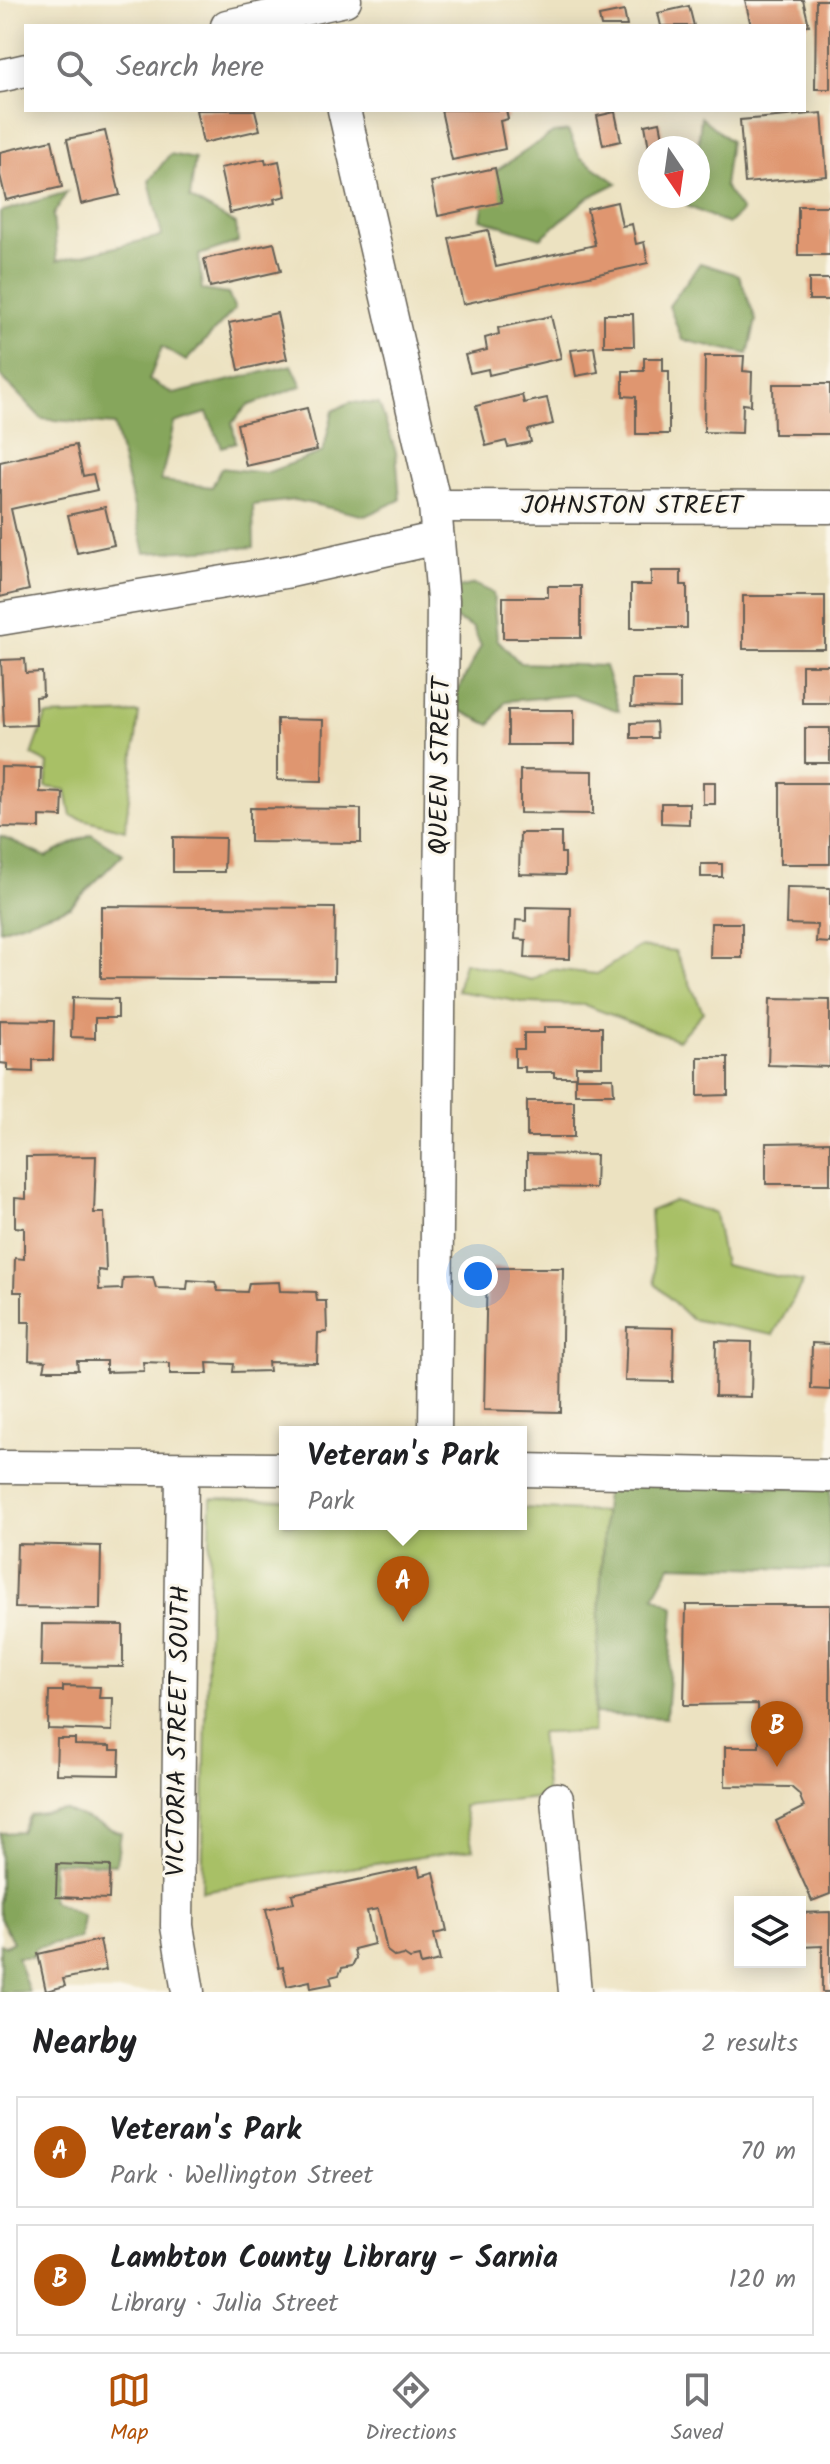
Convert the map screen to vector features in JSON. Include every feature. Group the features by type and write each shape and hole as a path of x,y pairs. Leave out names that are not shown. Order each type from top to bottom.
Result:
{"street":[{"path":"238,24 327,8"},
{"path":"0,76 24,70"},
{"name":"QUEEN STREET","path":"344,112 435,506 438,538 443,616 435,1426"},
{"name":"JOHNSTON STREET","path":"435,506 830,507"},
{"path":"0,619 291,571 438,538"},
{"path":"0,1467 279,1469"},
{"name":"VICTORIA STREET SOUTH","path":"182,1470 177,1926 188,1992"},
{"path":"527,1470 830,1476"},
{"path":"557,1799 575,1992"}],"green space":[{"path":"701,117 730,141 724,186 742,211 728,224 692,208 710,208 710,136 699,136"},
{"path":"568,131 580,157 617,183 587,198 541,238 481,219 488,176 553,133"},
{"path":"170,154 195,159 190,198 236,224 238,242 199,255 202,290 228,294 235,309 186,361 162,347 149,380 174,394 292,365 302,386 247,406 232,423 236,442 222,447 207,413 174,423 161,481 212,487 221,468 266,473 323,452 333,411 350,402 379,404 396,452 400,500 365,516 295,500 253,505 254,547 145,553 114,425 42,419 0,375 0,212 67,192 53,215 57,261 162,236 149,181"},
{"path":"700,263 739,275 756,320 748,354 682,340 669,306"},
{"path":"474,584 493,593 497,639 520,663 605,666 619,711 573,695 506,701 490,725 450,706 481,646 473,628 454,618 451,590"},
{"path":"139,713 125,830 71,816 66,790 46,787 48,763 32,755 46,716"},
{"path":"91,834 123,854 70,907 0,930 0,836 46,857"},
{"path":"639,947 675,951 703,1012 678,1040 585,1005 528,1003 457,991 464,962 532,980 551,969 597,974"},
{"path":"674,1201 715,1213 724,1265 803,1282 773,1335 691,1319 655,1284 650,1211"},
{"path":"610,1483 830,1489 830,1570 671,1565 654,1596 674,1607 666,1718 595,1714 605,1497"},
{"path":"211,1498 279,1500 279,1530 527,1530 527,1508 604,1512 593,1732 540,1733 547,1797 463,1806 473,1849 202,1891"},
{"path":"64,1810 121,1833 116,1864 53,1862 52,1901 83,1916 80,1939 35,1948 32,1957 17,1957 29,1992 0,1992 0,1944 5,1946 13,1942 0,1918 0,1833 21,1832 30,1815"}],"building":[{"path":"745,0 803,0 809,25 806,24 751,24"},
{"path":"816,0 830,0 830,89 815,89"},
{"path":"689,6 694,24 661,24 658,13"},
{"path":"624,11 627,24 601,24 599,16"},
{"path":"196,112 256,112 260,130 203,143"},
{"path":"441,112 506,112 508,119 500,121 505,149 452,160"},
{"path":"615,112 621,141 603,145 597,116"},
{"path":"822,113 827,176 745,183 740,120"},
{"path":"660,122 663,136 647,136 645,125"},
{"path":"105,131 120,195 81,204 67,139"},
{"path":"52,140 62,187 6,200 0,175 0,152"},
{"path":"265,159 266,164 279,161 286,196 274,199 275,203 230,213 220,168"},
{"path":"495,168 502,202 438,216 431,182"},
{"path":"617,202 622,226 632,224 636,244 644,242 648,263 463,304 449,238 488,230 496,267 595,245 587,209"},
{"path":"798,206 830,206 830,255 798,255"},
{"path":"274,243 281,271 210,287 204,259"},
{"path":"809,279 830,279 830,300 809,300"},
{"path":"277,313 287,359 239,370 229,323"},
{"path":"604,314 633,314 634,346 604,346"},
{"path":"551,316 561,358 489,375 488,369 470,373 465,355 487,350 485,338 499,334 498,328"},
{"path":"594,347 598,372 576,376 571,350"},
{"path":"705,356 744,356 743,371 752,372 751,405 743,404 742,433 704,432"},
{"path":"644,358 663,358 663,371 669,371 669,434 636,434 636,397 623,396 623,371 644,371"},
{"path":"773,384 830,384 830,434 774,434"},
{"path":"522,395 524,403 547,398 553,424 528,430 531,442 508,447 506,441 486,446 476,406"},
{"path":"307,408 317,450 246,466 237,424"},
{"path":"76,445 83,476 93,474 97,490 11,509 29,590 0,597 0,462"},
{"path":"105,507 114,545 77,553 68,515"},
{"path":"651,571 681,571 681,585 687,585 687,628 631,628 631,585 651,585"},
{"path":"548,586 581,586 581,638 503,638 503,597 548,597"},
{"path":"743,596 825,596 825,649 743,649"},
{"path":"25,659 26,673 42,672 43,696 35,697 36,725 4,726 1,660"},
{"path":"802,665 830,665 830,703 802,703"},
{"path":"632,679 680,679 680,708 631,707"},
{"path":"508,710 574,710 574,745 508,745"},
{"path":"277,719 323,720 322,781 277,780"},
{"path":"656,722 657,738 631,738 631,723"},
{"path":"805,728 830,728 830,763 805,763"},
{"path":"1,767 41,768 40,792 63,793 62,817 40,816 40,828 0,827"},
{"path":"520,770 593,771 593,814 520,813"},
{"path":"703,782 715,782 715,804 703,804"},
{"path":"780,783 830,783 830,864 780,864"},
{"path":"661,803 689,803 689,824 661,823"},
{"path":"250,808 361,809 361,843 250,842"},
{"path":"520,833 561,833 565,875 519,874"},
{"path":"173,837 225,838 224,872 173,872"},
{"path":"701,864 722,864 722,877 701,877"},
{"path":"787,887 830,888 830,943 816,942 817,925 786,924"},
{"path":"101,906 335,908 334,980 101,978"},
{"path":"526,907 571,908 570,959 525,958 526,940 515,939 516,920 526,921"},
{"path":"711,923 742,923 742,958 710,958"},
{"path":"72,998 118,999 118,1018 95,1018 95,1038 71,1037"},
{"path":"770,999 830,1000 830,1067 768,1065"},
{"path":"0,1020 54,1021 53,1060 33,1060 33,1072 8,1071 8,1064 0,1063"},
{"path":"544,1027 602,1027 602,1066 576,1066 576,1077 554,1077 554,1072 525,1072 525,1067 515,1067 515,1049 524,1049 524,1033 544,1033"},
{"path":"698,1057 728,1057 728,1095 698,1096"},
{"path":"575,1078 613,1078 614,1094 575,1094"},
{"path":"527,1101 574,1101 574,1137 527,1137"},
{"path":"830,1142 830,1184 766,1184 766,1143"},
{"path":"527,1154 596,1155 595,1188 527,1187"},
{"path":"96,1156 94,1213 104,1213 106,1271 98,1270 99,1290 122,1289 123,1278 153,1277 156,1288 187,1289 188,1280 215,1282 218,1291 247,1292 249,1283 279,1282 280,1291 316,1292 317,1301 326,1301 327,1332 318,1333 317,1363 268,1362 269,1371 233,1372 234,1364 207,1363 208,1374 170,1374 170,1363 143,1362 144,1371 106,1372 106,1361 77,1361 78,1370 44,1370 46,1361 29,1360 30,1322 22,1322 22,1292 14,1292 15,1258 24,1259 24,1228 15,1227 15,1198 26,1199 26,1157"},
{"path":"487,1268 563,1268 561,1412 484,1410"},
{"path":"627,1327 674,1328 673,1382 625,1381"},
{"path":"716,1341 752,1342 751,1397 715,1396"},
{"path":"812,1343 830,1344 830,1390 811,1389"},
{"path":"17,1544 101,1546 100,1609 15,1608"},
{"path":"686,1605 830,1605 830,1894 812,1901 776,1821 804,1807 799,1794 791,1787 725,1786 725,1747 759,1747 758,1704 684,1705"},
{"path":"42,1624 123,1625 123,1667 41,1666"},
{"path":"63,1686 100,1687 99,1698 113,1698 112,1731 48,1729 49,1691 63,1691"},
{"path":"57,1739 75,1739 75,1745 110,1746 110,1750 120,1750 119,1775 56,1774"},
{"path":"57,1864 110,1866 109,1899 56,1897"},
{"path":"418,1867 420,1876 434,1872 447,1931 434,1934 440,1961 421,1965 419,1957 395,1957 387,1951 378,1909 367,1911 374,1944 354,1949 356,1958 352,1966 342,1968 339,1975 330,1977 332,1984 311,1988 310,1981 287,1986 283,1967 279,1968 266,1909 294,1903 292,1894"},
{"path":"830,1912 830,1992 822,1992 822,1946 806,1947 806,1913"},
{"path":"100,1940 106,1970 63,1979 65,1986 46,1991 38,1954"}],"place":[{"name":"Veteran's Park","path":"403,1622"},
{"name":"Lambton County Library - Sarnia","path":"777,1767"}]}
